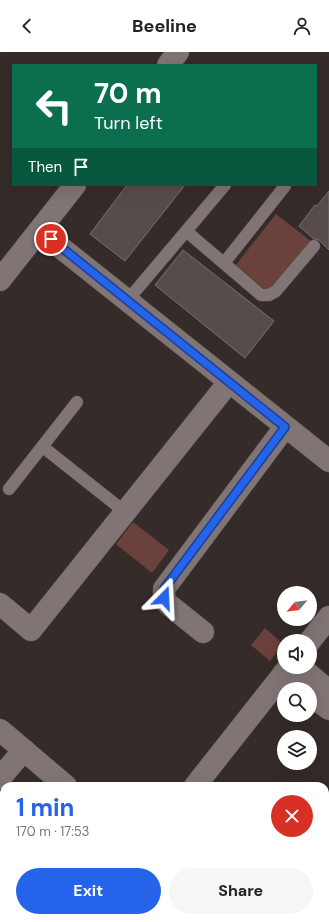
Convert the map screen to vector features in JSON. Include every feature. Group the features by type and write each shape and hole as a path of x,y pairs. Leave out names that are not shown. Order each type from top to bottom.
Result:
{"street":[{"path":"169,64 178,52"},
{"path":"2,273 40,231 74,186"},
{"path":"40,231 329,461"},
{"path":"0,604 31,630 229,382"},
{"path":"203,632 168,604 164,598 164,589 285,427"},
{"path":"316,634 329,618"},
{"path":"198,782 287,674"},
{"path":"300,674 329,691"},
{"path":"317,701 329,710"},
{"path":"0,730 61,782"},
{"path":"0,778 24,750"}],"lane":[{"path":"127,301 224,186"},
{"path":"224,263 285,186"},
{"path":"186,231 261,295 269,295 276,291 314,246"},
{"path":"9,489 77,402"},
{"path":"43,447 125,512"}],"shaded area":[{"path":"276,214 312,242 270,293 235,266"},
{"path":"133,522 169,550 152,573 116,544"},
{"path":"265,628 277,639 277,652 270,661 251,645"}],"building":[{"path":"126,186 184,186 125,261 90,234"},
{"path":"329,191 329,250 319,240 314,239 299,226 315,205 317,206"},
{"path":"183,250 274,321 245,358 155,285"}],"route":[{"path":"51,239 285,427 164,589 164,598"}]}
